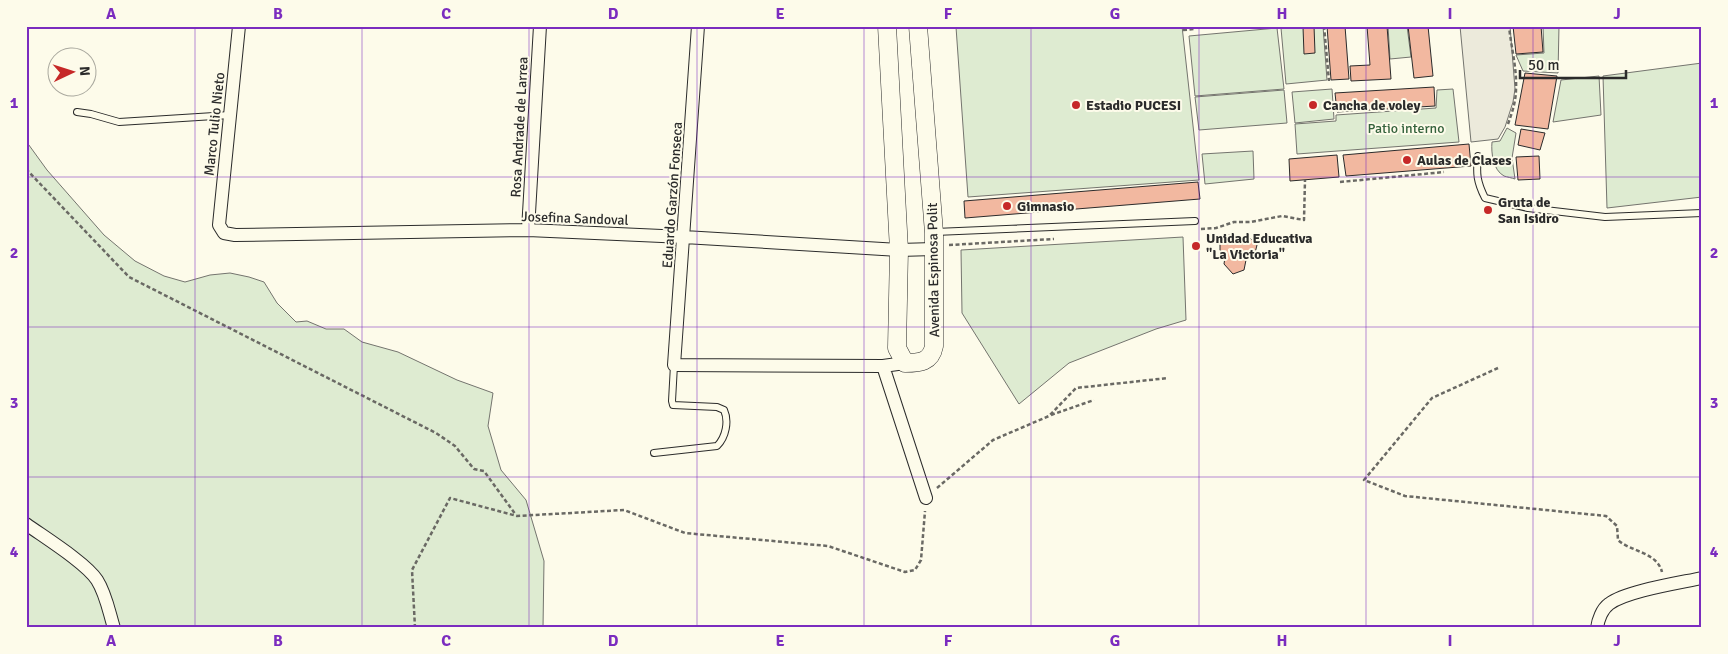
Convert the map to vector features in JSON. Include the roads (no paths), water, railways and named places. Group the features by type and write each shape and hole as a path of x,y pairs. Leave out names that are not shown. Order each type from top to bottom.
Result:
{"street":[{"name":"Marco Tulio Nieto","path":"219,225 239,26"},
{"name":"Rosa Andrade de Larrea","path":"528,230 540,26"},
{"name":"Eduardo Garzón Fonseca","path":"674,365 698,26"},
{"path":"674,365 883,366 905,364 897,348 900,250 887,26"},
{"name":"Avenida Espinosa Polit","path":"905,364 926,360 933,354 934,346 934,241 918,26"},
{"name":"Josefina Sandoval","path":"219,225 224,233 235,235 528,230 900,250 934,241"},
{"path":"883,366 926,498"},
{"path":"26,524 87,568 97,579 104,594 114,628"},
{"path":"1597,628 1598,619 1608,604 1627,596 1702,578"}],"lane":[{"path":"77,112 119,122 230,115"},
{"path":"1478,156 1476,173 1478,184 1485,198 1528,208 1605,217 1702,213"},
{"path":"934,241 1195,221"},
{"path":"654,453 717,446 722,441 726,428 727,417 724,410 673,405 674,365"}],"place":[{"name":"Estadio PUCESI","path":"1076,105"},
{"name":"Cancha de voley","path":"1313,105"},
{"name":"Aulas de Clases","path":"1407,160"},
{"name":"Gimnasio","path":"1007,206"},
{"name":"Gruta de San Isidro","path":"1488,210"},
{"name":"Unidad Educativa \"La Victoria\"","path":"1196,246"}],"park label":[{"name":"Patio interno","path":"1406,128"}]}
